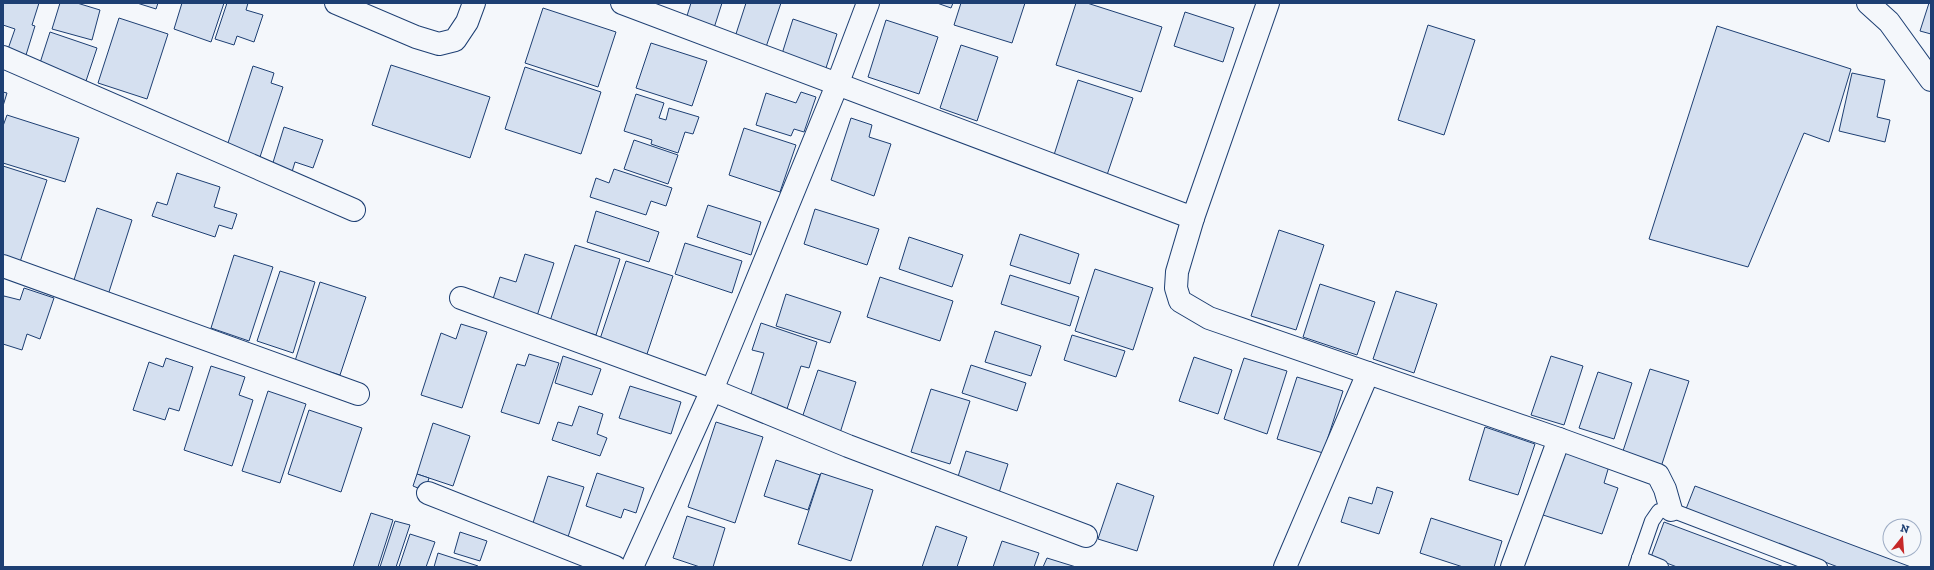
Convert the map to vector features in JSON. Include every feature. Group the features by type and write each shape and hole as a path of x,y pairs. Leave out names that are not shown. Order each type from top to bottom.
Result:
{"street":[{"path":"336,3 416,37 439,44 455,40 467,22 474,3"},
{"path":"622,3 1193,218"},
{"path":"632,567 712,390 837,85 868,3"},
{"path":"1268,3 1193,218 1178,272 1176,288 1180,301 1210,318 1559,439 1658,475 1665,488 1671,510"},
{"path":"1876,5 1931,80"},
{"path":"3,57 354,210"},
{"path":"3,266 358,394"},
{"path":"461,298 712,390 848,446 1086,536"},
{"path":"1285,567 1368,373"},
{"path":"1512,567 1559,439"},
{"path":"428,493 615,567"}],"lane":[{"path":"1661,567 1638,563 1652,521 1659,511 1671,510 1820,567"}],"building":[{"path":"3,3 39,3 32,25 35,26 26,55 8,49 15,29 3,25"},
{"path":"60,3 77,3 100,10 92,40 52,29"},
{"path":"137,3 158,3 156,9"},
{"path":"182,3 224,3 211,42 174,29"},
{"path":"227,3 248,3 246,10 263,15 254,42 237,36 234,45 215,39"},
{"path":"691,3 722,3 714,28 686,19"},
{"path":"746,3 781,3 766,47 735,37"},
{"path":"937,3 953,3 951,8"},
{"path":"961,3 1025,3 1012,43 954,25"},
{"path":"1076,3 1087,3 1162,27 1141,92 1056,65"},
{"path":"1929,3 1931,3 1931,34 1920,31"},
{"path":"543,8 616,32 598,87 525,63"},
{"path":"1185,12 1234,28 1223,62 1174,46"},
{"path":"119,18 168,34 147,99 98,83"},
{"path":"793,19 837,34 825,71 781,57"},
{"path":"886,20 938,37 919,94 868,77"},
{"path":"1428,25 1475,40 1444,135 1398,120"},
{"path":"1717,26 1851,69 1829,142 1804,133 1748,267 1649,239"},
{"path":"50,32 97,48 86,81 39,66"},
{"path":"651,43 707,61 692,106 636,88"},
{"path":"961,45 998,57 977,121 940,108"},
{"path":"391,65 490,97 470,158 372,125"},
{"path":"253,66 274,73 271,83 283,87 259,160 226,149"},
{"path":"525,67 601,92 581,154 505,129"},
{"path":"1852,73 1885,80 1877,117 1890,120 1885,142 1839,131"},
{"path":"1078,80 1133,98 1107,175 1053,158"},
{"path":"3,92 7,93 3,106"},
{"path":"801,92 816,97 804,132 794,129 791,136 756,125 766,93 796,103"},
{"path":"636,94 664,103 659,118 666,120 669,108 699,117 693,134 685,132 678,153 651,144 652,140 624,131"},
{"path":"7,115 79,138 65,182 3,163 3,126"},
{"path":"851,118 872,125 869,137 891,144 874,196 831,180"},
{"path":"284,127 323,140 313,168 295,162 291,175 271,169"},
{"path":"744,128 796,145 780,192 729,175"},
{"path":"634,140 678,155 668,184 624,169"},
{"path":"3,166 47,180 19,265 3,259"},
{"path":"614,169 672,188 666,206 651,201 646,215 590,197 596,178 609,183"},
{"path":"177,173 220,187 214,207 237,214 232,229 219,225 215,237 152,216 157,202 167,205"},
{"path":"708,205 761,222 751,255 697,237"},
{"path":"97,208 132,220 108,295 73,283"},
{"path":"815,209 879,229 867,265 804,244"},
{"path":"596,211 659,232 649,262 587,242"},
{"path":"1279,230 1324,245 1296,330 1251,316"},
{"path":"1020,234 1079,254 1070,284 1010,265"},
{"path":"909,237 963,255 952,287 899,269"},
{"path":"685,243 742,261 732,293 675,274"},
{"path":"575,245 620,259 596,335 550,321"},
{"path":"525,254 554,263 537,316 492,302 500,277 516,282"},
{"path":"234,255 273,267 249,341 211,328"},
{"path":"626,261 673,276 646,357 599,342"},
{"path":"1095,269 1153,288 1133,350 1075,331"},
{"path":"280,271 315,282 293,353 257,341"},
{"path":"1010,275 1079,297 1070,326 1001,304"},
{"path":"880,277 953,301 940,341 867,317"},
{"path":"320,282 366,297 340,375 295,361"},
{"path":"1320,284 1375,302 1357,355 1303,337"},
{"path":"24,288 54,298 40,339 27,334 22,350 3,344 3,298 4,296 20,300"},
{"path":"1396,291 1437,304 1414,373 1373,359"},
{"path":"786,294 841,312 830,343 776,326"},
{"path":"761,323 817,342 809,368 801,366 787,409 750,397 764,353 752,350"},
{"path":"461,324 487,332 462,408 421,395 441,333 456,339"},
{"path":"995,331 1041,346 1031,376 985,362"},
{"path":"1072,335 1125,351 1116,377 1064,360"},
{"path":"529,354 559,363 539,424 501,412 517,364 525,366"},
{"path":"563,356 601,369 592,395 555,383"},
{"path":"1551,356 1583,366 1564,425 1531,415"},
{"path":"1194,357 1232,370 1218,414 1179,401"},
{"path":"166,358 193,367 179,411 169,408 165,420 133,410 149,362 163,367"},
{"path":"1244,358 1287,371 1267,434 1224,419"},
{"path":"971,365 1026,383 1017,411 962,393"},
{"path":"211,366 245,377 239,395 253,400 232,466 184,450"},
{"path":"1650,369 1689,381 1660,470 1621,457"},
{"path":"818,370 856,382 840,433 801,421"},
{"path":"1598,372 1632,383 1614,439 1579,428"},
{"path":"1297,377 1343,391 1323,453 1277,439"},
{"path":"630,386 681,402 671,434 619,418"},
{"path":"931,389 970,401 950,464 911,452"},
{"path":"268,391 306,404 280,483 242,471"},
{"path":"579,406 603,414 597,434 607,438 600,456 552,440 558,422 572,426"},
{"path":"309,410 362,428 341,492 288,474"},
{"path":"716,422 763,437 735,523 688,507"},
{"path":"433,423 470,436 453,486 417,474"},
{"path":"1485,427 1535,444 1518,495 1469,480"},
{"path":"1560,450 1609,466 1604,483 1618,488 1602,534 1540,514"},
{"path":"966,451 1008,464 998,496 956,483"},
{"path":"776,460 820,475 808,510 764,496"},
{"path":"597,473 644,488 636,513 624,509 621,518 586,506"},
{"path":"821,473 873,490 851,561 798,544"},
{"path":"417,474 429,478 425,491 413,486"},
{"path":"548,476 584,487 567,540 531,529"},
{"path":"1117,483 1154,496 1137,551 1098,539"},
{"path":"1695,486 1882,556 1882,558 1887,558 1911,567 1838,567 1686,509"},
{"path":"1377,487 1393,492 1379,534 1341,522 1349,497 1372,504"},
{"path":"371,513 393,520 378,567 353,567"},
{"path":"687,516 725,528 713,567 700,567 673,558"},
{"path":"1431,518 1502,541 1494,567 1463,567 1420,553"},
{"path":"395,521 410,525 396,567 380,567"},
{"path":"1664,522 1784,567 1677,567 1651,557"},
{"path":"936,526 967,537 957,567 922,567"},
{"path":"460,532 487,541 480,561 454,553"},
{"path":"410,534 435,542 426,567 399,567"},
{"path":"1002,541 1039,553 1034,567 993,567"},
{"path":"438,553 478,566 434,567"},
{"path":"1047,558 1076,567 1043,567"}]}
